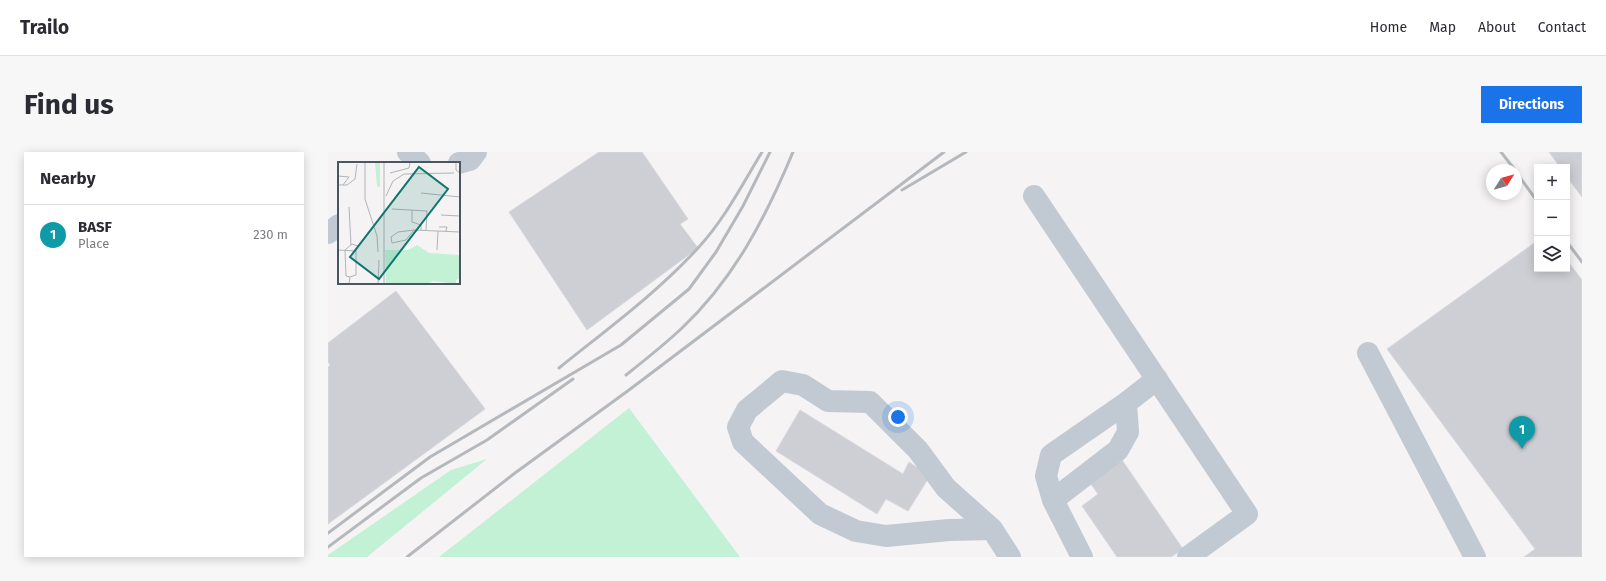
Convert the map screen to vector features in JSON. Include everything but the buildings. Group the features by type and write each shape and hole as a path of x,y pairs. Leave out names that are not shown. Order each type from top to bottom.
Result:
{"street":[{"path":"408,152 419,162"},
{"path":"460,163 470,160 476,152"},
{"path":"1034,196 1247,514 1188,557"},
{"path":"328,233 338,225"},
{"path":"1368,353 1475,557"},
{"path":"1082,557 1053,500 1046,476 1051,455 1126,403 1157,379"},
{"path":"992,529 949,530 886,536 856,531 820,514 743,442 738,428 747,410 782,381 803,385 828,401 870,402 918,450 946,488 992,529 1010,557"},
{"path":"1053,500 1118,450 1128,432 1126,403"}],"green space":[{"path":"629,408 740,557 439,557"},
{"path":"487,459 367,557 328,557 328,555 451,470"}],"railway":[{"path":"559,368 648,296 698,248 716,226 762,152"},
{"path":"328,533 430,457 621,345 689,289 716,252 743,206 770,152"},
{"path":"626,375 682,328 701,309 733,268 772,200 793,152"},
{"path":"407,557 515,473 629,390 944,152"},
{"path":"902,190 966,152"},
{"path":"1501,152 1510,164"},
{"path":"1522,180 1536,200"},
{"path":"1570,246 1582,262"},
{"path":"328,547 421,478 487,440 573,379"}],"place":[{"name":"BASF","path":"1522,449"}]}
